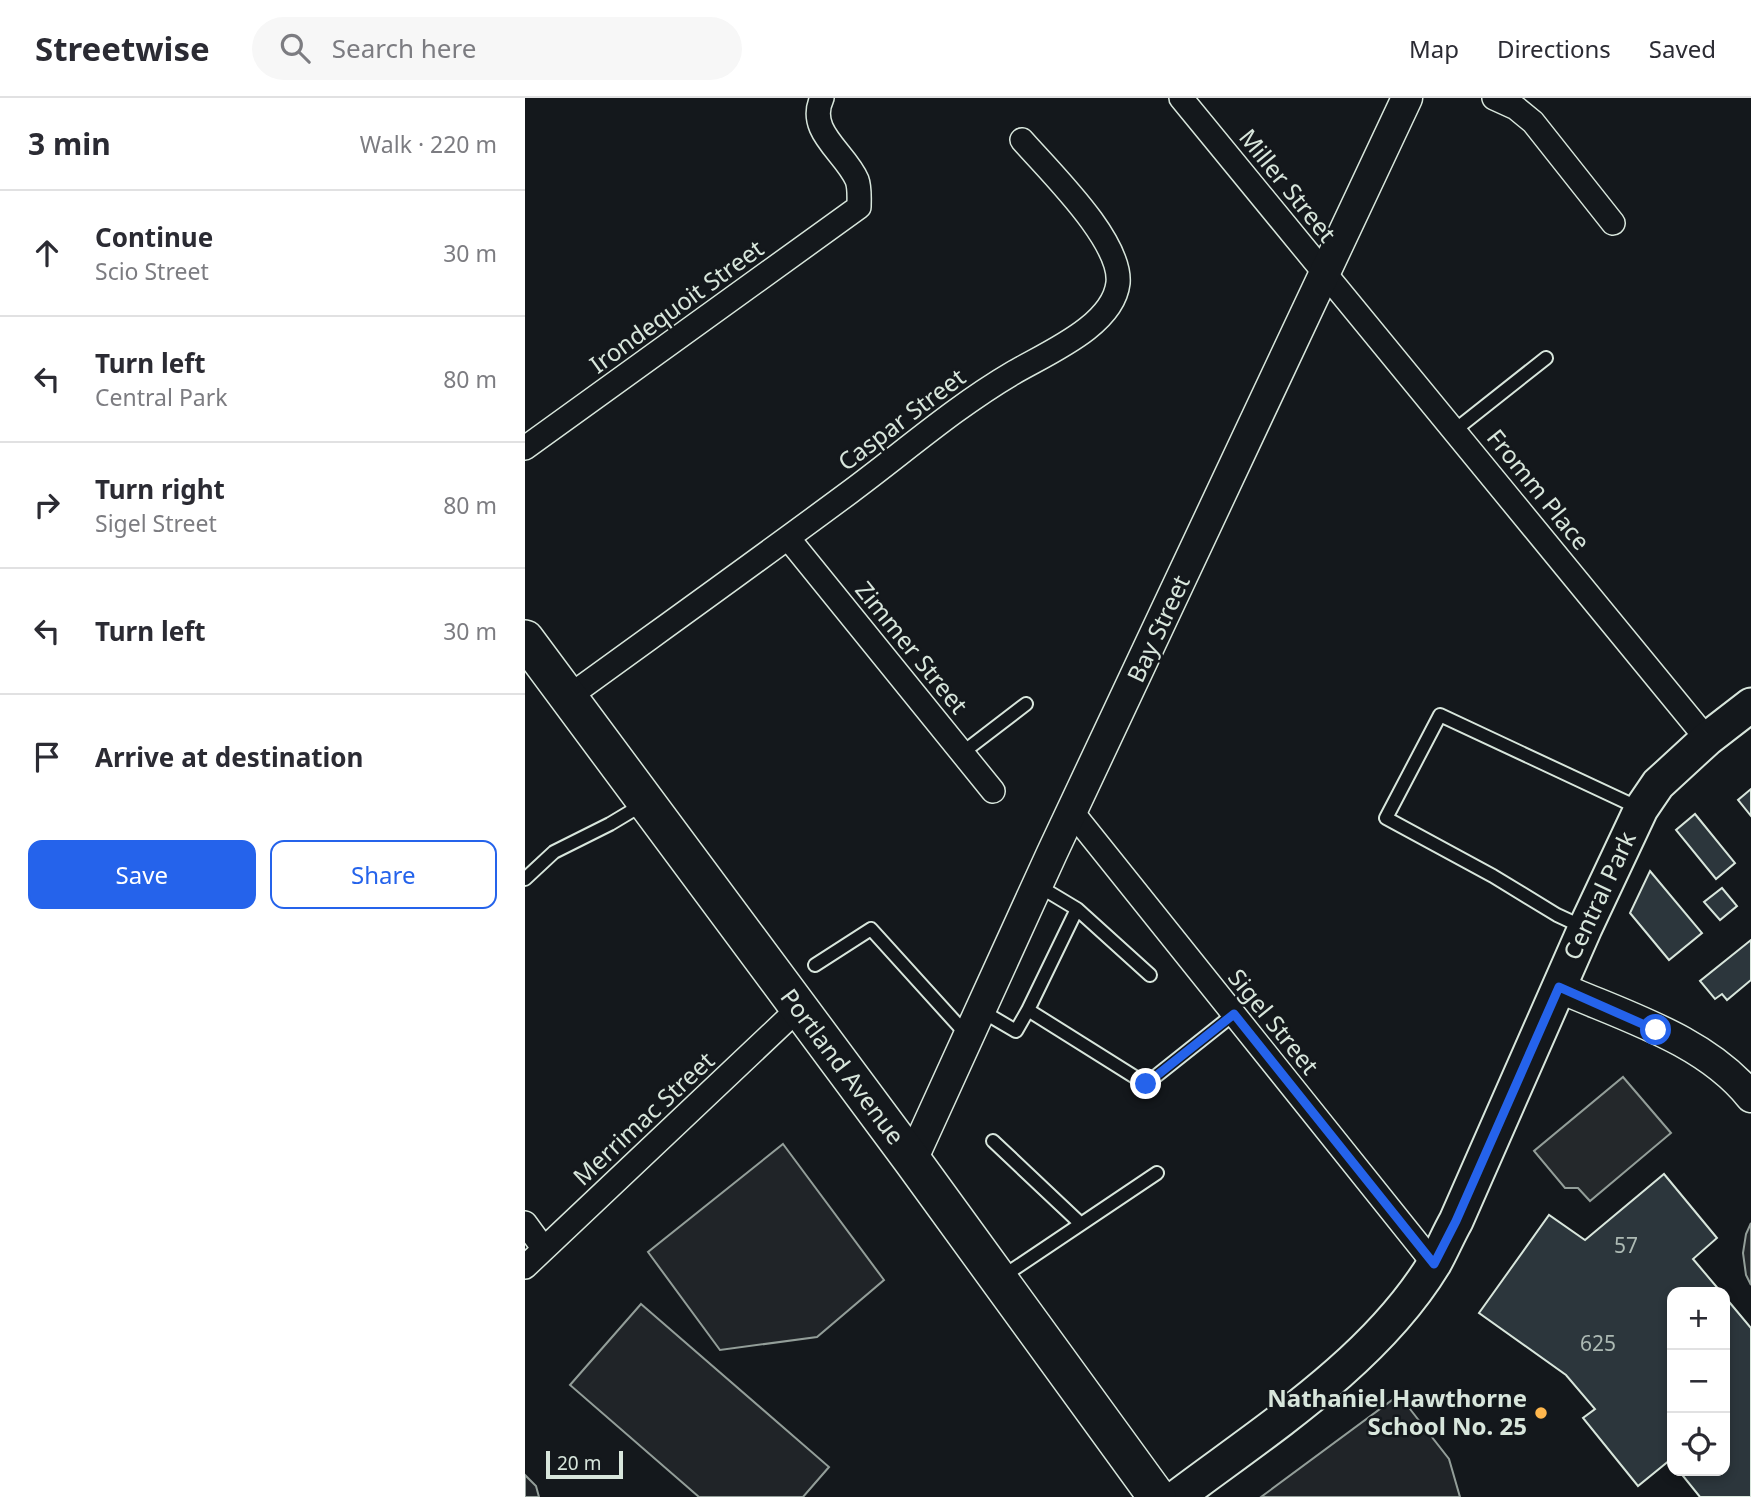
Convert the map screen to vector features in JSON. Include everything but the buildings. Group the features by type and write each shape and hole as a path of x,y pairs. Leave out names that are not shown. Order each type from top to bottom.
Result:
{"main road":[{"name":"Portland Avenue","path":"525,639 912,1160 1157,1497"},
{"name":"Central Park","path":"1177,1497 1309,1397 1359,1353 1386,1327 1434,1264 1456,1221 1585,928 1641,809 1658,784 1707,739 1751,705"}],"street":[{"name":"Irondequoit Street","path":"525,448 859,207 857,180 818,124 818,108 822,98"},
{"name":"Miller Street","path":"1181,98 1326,275"},
{"name":"Bay Street","path":"912,1160 1037,885 1407,98"},
{"path":"1494,98 1516,108 1533,122 1613,223"},
{"name":"Caspar Street","path":"567,698 788,538 987,388 1088,328 1111,306 1118,282 1112,251 1089,216 1022,141"},
{"name":"Fromm Place","path":"1326,275 1707,739"},
{"name":"Zimmer Street","path":"788,538 993,791"},
{"name":"Sigel Street","path":"1072,812 1434,1264"},
{"path":"1559,987 1689,1044 1722,1066 1751,1097"},
{"name":"Merrimac Street","path":"525,1266 798,1009"},
{"path":"525,1223 544,1249"}],"lane":[{"path":"1455,430 1546,358"},
{"path":"962,753 1026,704"},
{"path":"1585,928 1557,915 1493,876 1386,818 1440,715 1641,809"},
{"path":"525,879 554,852 645,803"},
{"path":"1037,885 1077,909 1150,975"},
{"path":"815,965 871,929 973,1023 1016,1031 1077,909"},
{"path":"1028,1010 1146,1084 1234,1014"},
{"path":"993,1141 1081,1224"},
{"path":"999,1279 1157,1173"}],"shaded area":[{"path":"1623,1077 1671,1133 1590,1201 1578,1188 1565,1188 1534,1151"},
{"path":"783,1144 884,1280 817,1337 720,1350 648,1252"},
{"path":"1751,1223 1751,1285 1746,1275 1743,1253"},
{"path":"641,1304 829,1467 803,1497 699,1497 570,1385"},
{"path":"1399,1395 1449,1459 1460,1497 1261,1497"},
{"path":"525,1475 536,1486 539,1497 525,1497"}],"place":[{"name":"Nathaniel Hawthorne School No. 25","path":"1541,1413"}],"route":[{"path":"1146,1084 1234,1014 1434,1264 1456,1221 1559,987 1656,1030"}]}
